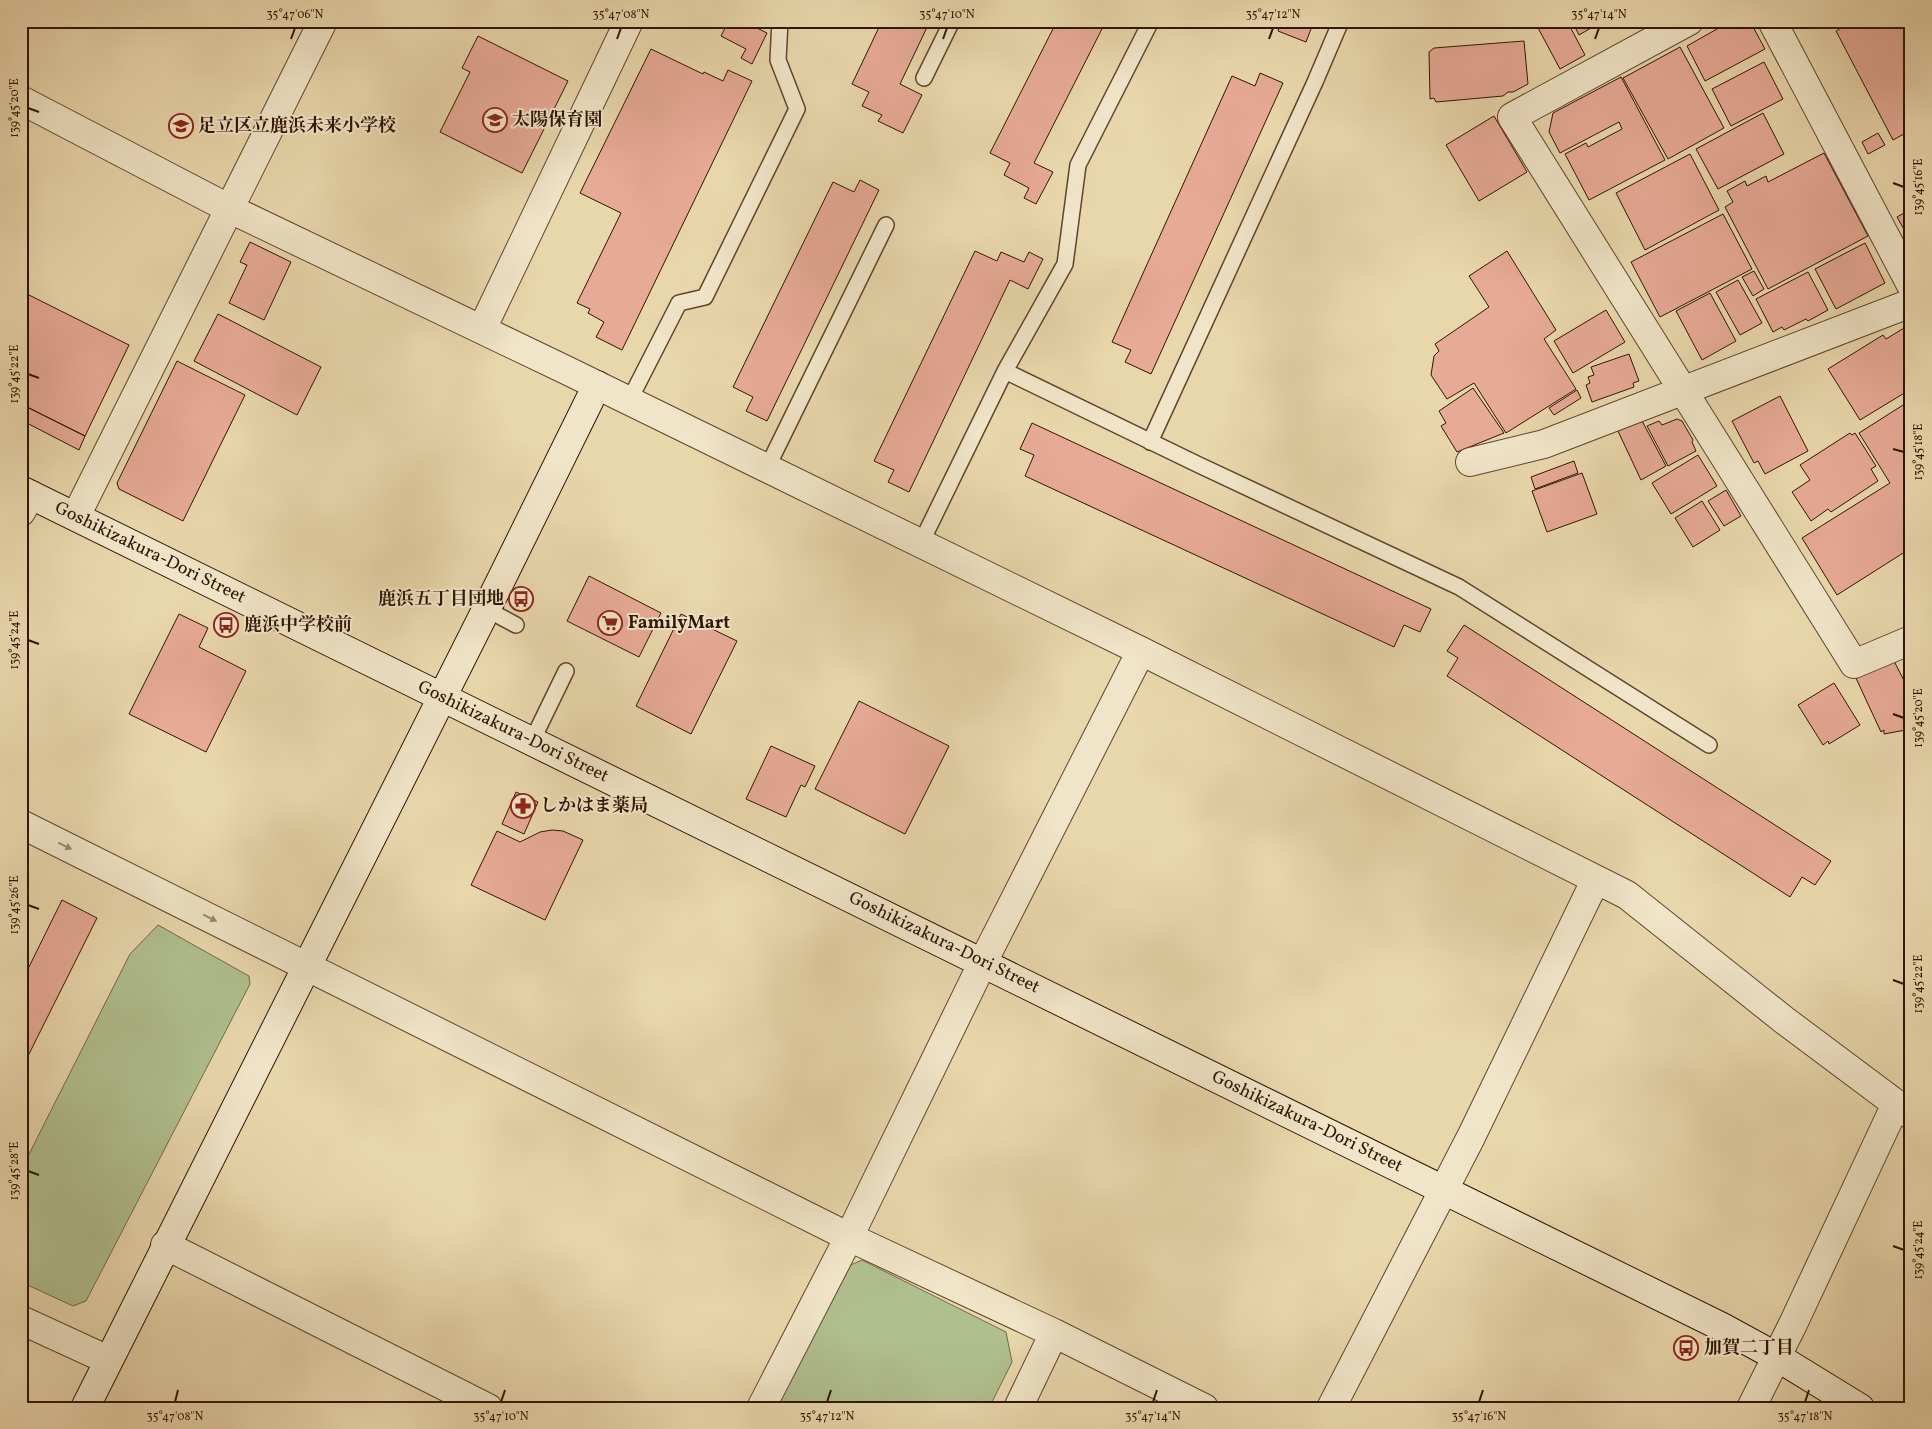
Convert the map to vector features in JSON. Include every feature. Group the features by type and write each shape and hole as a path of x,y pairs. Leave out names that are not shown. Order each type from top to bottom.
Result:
{"street":[{"path":"76,516 228,208 323,21"},
{"path":"1689,21 1512,117 1854,664 1911,640"},
{"path":"1772,21 1911,285"},
{"path":"482,329 624,23"},
{"path":"21,100 228,208 922,543 1627,895 1784,1020 1903,1109 1751,1408"},
{"path":"1470,462 1544,444 1911,304"},
{"path":"85,1408 597,385"},
{"name":"Goshikizakura-Dori Street","path":"25,499 76,516 1722,1327 1777,1356 1860,1408"},
{"path":"761,1408 849,1237 983,962 1141,651"},
{"path":"21,824 849,1237 1054,1333 1204,1408"},
{"path":"1331,1408 1444,1190 1596,880"},
{"path":"165,1245 488,1408"},
{"path":"21,1320 108,1360"},
{"path":"1018,1408 1054,1333"}],"lane":[{"path":"629,401 679,303 705,297 797,109 778,60 780,21"},
{"path":"924,78 952,21"},
{"path":"922,543 1005,371 1064,264 1078,165 1151,21"},
{"path":"1150,442 1316,82 1341,21"},
{"path":"767,468 886,225"},
{"path":"1005,371 1150,442 1459,588 1709,745"},
{"path":"486,609 516,625"},
{"path":"532,741 566,672"}],"green space":[{"path":"158,925 249,976 250,984 86,1301 73,1306 21,1282 21,1170 130,954"},
{"path":"862,1260 1006,1332 1012,1362 989,1408 775,1408 846,1267"}],"building":[{"path":"717,21 753,21 751,25 767,33 752,64 741,58 746,49 721,36 726,26"},
{"path":"882,21 930,21 900,84 922,95 903,133 878,121 882,115 862,106 869,92 852,84"},
{"path":"1057,21 1106,21 1034,163 1053,172 1036,204 1024,198 1029,188 1004,175 1010,163 990,153"},
{"path":"1281,21 1314,21 1306,42 1278,31"},
{"path":"1545,21 1567,21 1585,55 1560,69 1537,26"},
{"path":"1572,21 1603,21 1579,35"},
{"path":"1731,21 1740,21 1752,25 1765,49 1705,81 1687,46"},
{"path":"1854,21 1906,21 1911,31 1911,130 1893,140 1836,31"},
{"path":"478,36 568,81 522,173 440,132 470,72 462,68"},
{"path":"1524,41 1528,84 1503,96 1436,102 1434,98 1430,99 1429,52 1434,48"},
{"path":"1680,47 1724,128 1668,159 1623,78"},
{"path":"651,49 703,74 704,72 723,81 728,70 752,81 622,350 596,337 604,322 588,313 590,309 577,303 621,213 580,193"},
{"path":"1764,62 1783,99 1731,126 1712,89"},
{"path":"1260,73 1283,83 1151,374 1125,362 1131,350 1112,342 1232,76 1255,86"},
{"path":"1621,77 1665,160 1589,200 1565,154 1586,143 1588,147 1622,129 1619,122 1560,153 1549,132 1553,113"},
{"path":"1763,113 1784,154 1718,189 1696,149"},
{"path":"1494,116 1527,172 1479,201 1446,145"},
{"path":"1878,133 1885,145 1868,154 1862,142"},
{"path":"1824,153 1868,236 1768,289 1725,207 1733,202 1727,191 1745,181 1747,186 1766,176 1768,182"},
{"path":"1690,154 1719,210 1645,250 1616,193"},
{"path":"860,180 879,190 767,421 746,411 753,397 733,387 833,182 854,192"},
{"path":"1911,209 1911,231 1906,233 1897,217"},
{"path":"1723,214 1752,269 1660,317 1631,262"},
{"path":"250,242 291,262 264,320 229,303 247,265 240,262"},
{"path":"1865,243 1885,283 1836,309 1815,269"},
{"path":"975,251 997,261 1001,252 1024,262 1029,252 1043,259 1028,289 1010,280 909,492 888,482 894,470 874,461"},
{"path":"1507,251 1556,330 1544,339 1576,389 1506,433 1474,383 1447,399 1431,375 1434,356 1439,351 1435,344 1489,307 1469,276"},
{"path":"1754,271 1764,289 1753,296 1742,277"},
{"path":"1808,272 1828,310 1808,321 1806,319 1784,330 1782,327 1773,332 1756,299"},
{"path":"1738,280 1762,323 1740,335 1716,292"},
{"path":"21,291 129,345 85,436 21,404"},
{"path":"1710,293 1736,341 1702,360 1676,311"},
{"path":"1606,310 1625,342 1573,373 1554,341"},
{"path":"218,314 321,367 297,415 194,361"},
{"path":"1904,328 1911,339 1911,389 1860,420 1828,369 1883,335 1886,339"},
{"path":"1629,354 1639,381 1633,383 1634,387 1592,402 1586,385 1590,383 1588,377 1594,375 1591,367"},
{"path":"177,361 245,395 183,521 119,489 117,483"},
{"path":"1473,388 1504,433 1457,452 1441,426 1446,423 1439,411"},
{"path":"1577,390 1581,398 1554,415 1549,408"},
{"path":"1780,396 1808,451 1765,474 1758,461 1754,463 1732,421"},
{"path":"1911,400 1911,548 1837,595 1802,538 1890,483 1859,433"},
{"path":"21,404 85,436 79,450 21,420"},
{"path":"1641,419 1666,466 1641,480 1617,429"},
{"path":"1677,419 1682,421 1693,440 1696,451 1668,466 1647,426 1659,421 1662,425"},
{"path":"1032,423 1431,609 1420,632 1404,625 1394,647 1025,476 1034,455 1020,449"},
{"path":"1850,433 1852,435 1855,433 1876,466 1871,469 1878,481 1831,512 1828,509 1811,521 1792,492 1810,480 1800,465"},
{"path":"1698,455 1717,486 1671,514 1652,483"},
{"path":"1574,461 1578,473 1535,489 1531,477"},
{"path":"1582,473 1597,514 1547,532 1532,491"},
{"path":"1726,490 1741,516 1724,526 1708,501"},
{"path":"1702,501 1720,530 1693,547 1675,518"},
{"path":"589,576 661,613 639,657 567,621"},
{"path":"179,614 208,628 199,647 246,671 206,752 129,714"},
{"path":"681,614 737,641 691,734 636,706"},
{"path":"1464,625 1831,861 1815,885 1802,877 1790,897 1447,676 1458,658 1447,651"},
{"path":"1894,661 1911,694 1911,729 1884,734 1884,730 1881,732 1855,676"},
{"path":"1834,683 1860,725 1829,744 1828,741 1823,745 1798,705"},
{"path":"859,701 949,746 905,834 815,789"},
{"path":"771,746 815,766 805,787 801,785 786,817 746,799"},
{"path":"516,792 538,802 524,834 502,824"},
{"path":"497,831 520,842 540,832 563,831 583,840 545,920 471,885"},
{"path":"62,900 97,918 21,1070 21,983"}],"place":[{"name":"太陽保育園","path":"495,120"},
{"name":"足立区立鹿浜未来小学校","path":"181,126"},
{"name":"鹿浜五丁目団地","path":"521,599"},
{"name":"FamilyMart","path":"610,623"},
{"name":"鹿浜中学校前","path":"226,625"},
{"name":"しかはま薬局","path":"523,806"},
{"name":"加賀二丁目","path":"1686,1348"}]}
